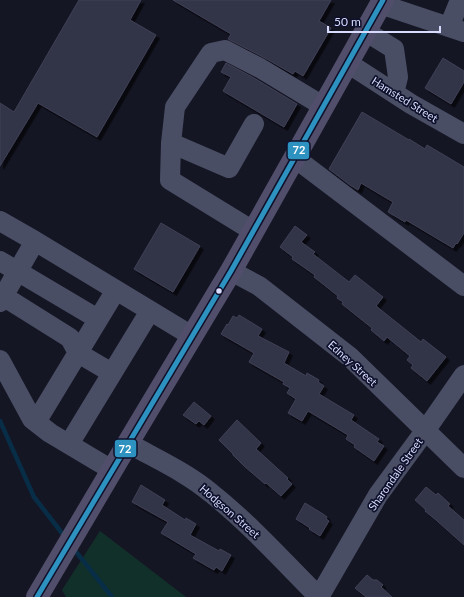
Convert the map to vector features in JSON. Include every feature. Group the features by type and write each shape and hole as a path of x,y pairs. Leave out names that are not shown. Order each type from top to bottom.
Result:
{"main road":[{"path":"38,597 128,442 231,271 381,2"}],"street":[{"path":"381,2 456,29 460,0"},
{"path":"365,31 394,49 398,77 394,93"},
{"path":"254,231 170,180 171,143 175,106 211,53 225,50 260,68 323,106"},
{"name":"Hamsted Street","path":"347,64 411,104 464,134"},
{"path":"171,143 229,168 254,124"},
{"path":"295,158 464,286"},
{"path":"0,220 192,336"},
{"path":"35,241 2,299 70,338 78,353 112,373"},
{"path":"0,261 98,319"},
{"name":"Edney Street","path":"231,271 259,286 350,357 464,468"},
{"path":"36,422 116,290"},
{"path":"69,444 150,311"},
{"path":"0,360 32,419 50,433 112,470"},
{"name":"Sharondale Street","path":"319,597 378,494 464,375"},
{"name":"Hodgson Street","path":"128,442 183,473 211,492 241,518 319,597"}],"green space":[{"path":"100,531 186,597 66,597 62,590"}],"building":[{"path":"79,0 141,0 130,20 156,35 97,137 38,103 0,166 0,103 14,112"},
{"path":"173,0 331,0 319,21 331,28 303,76 295,71 293,74 228,39 231,34"},
{"path":"443,58 464,71 464,82 451,104 425,88"},
{"path":"226,63 297,104 284,127 223,91 231,77 221,72"},
{"path":"362,112 425,149 427,145 464,167 464,233 453,248 406,220 405,222 388,212 393,202 361,183 358,190 329,169"},
{"path":"161,223 200,246 173,292 134,269"},
{"path":"295,226 307,235 301,242 315,252 313,254 349,282 355,275 383,297 376,306 421,342 423,339 446,357 427,381 411,368 413,365 407,360 410,356 387,337 384,341 371,330 372,328 342,304 343,302 337,298 338,296 314,277 315,275 292,259 293,257 280,247"},
{"path":"239,315 262,329 258,336 289,352 284,363 306,376 307,373 319,380 318,382 324,386 319,394 354,415 351,420 379,439 377,442 384,446 374,461 354,447 355,445 346,439 348,435 308,411 302,421 288,413 296,399 287,393 290,388 283,384 284,382 249,362 254,353 221,334 233,316 237,318"},
{"path":"194,402 211,416 204,425 199,421 196,424 183,415"},
{"path":"237,420 261,443 256,449 288,478 287,479 292,484 281,496 244,466 219,440"},
{"path":"141,485 165,500 162,505 185,520 186,518 196,524 190,535 219,551 220,549 231,555 222,571 216,567 214,570 193,558 196,554 161,533 168,522 132,502"},
{"path":"426,487 436,495 438,493 450,504 448,506 464,520 464,545 425,511 426,510 415,500"},
{"path":"305,503 327,517 326,519 329,521 320,536 296,519"},
{"path":"367,575 383,585 381,587 392,597 366,597 355,588"}],"waterway":[{"path":"0,421 34,497 65,537"},
{"path":"73,548 112,597"}],"transit line":[{"name":"72","path":"37,597 231,271 383,0"}]}
